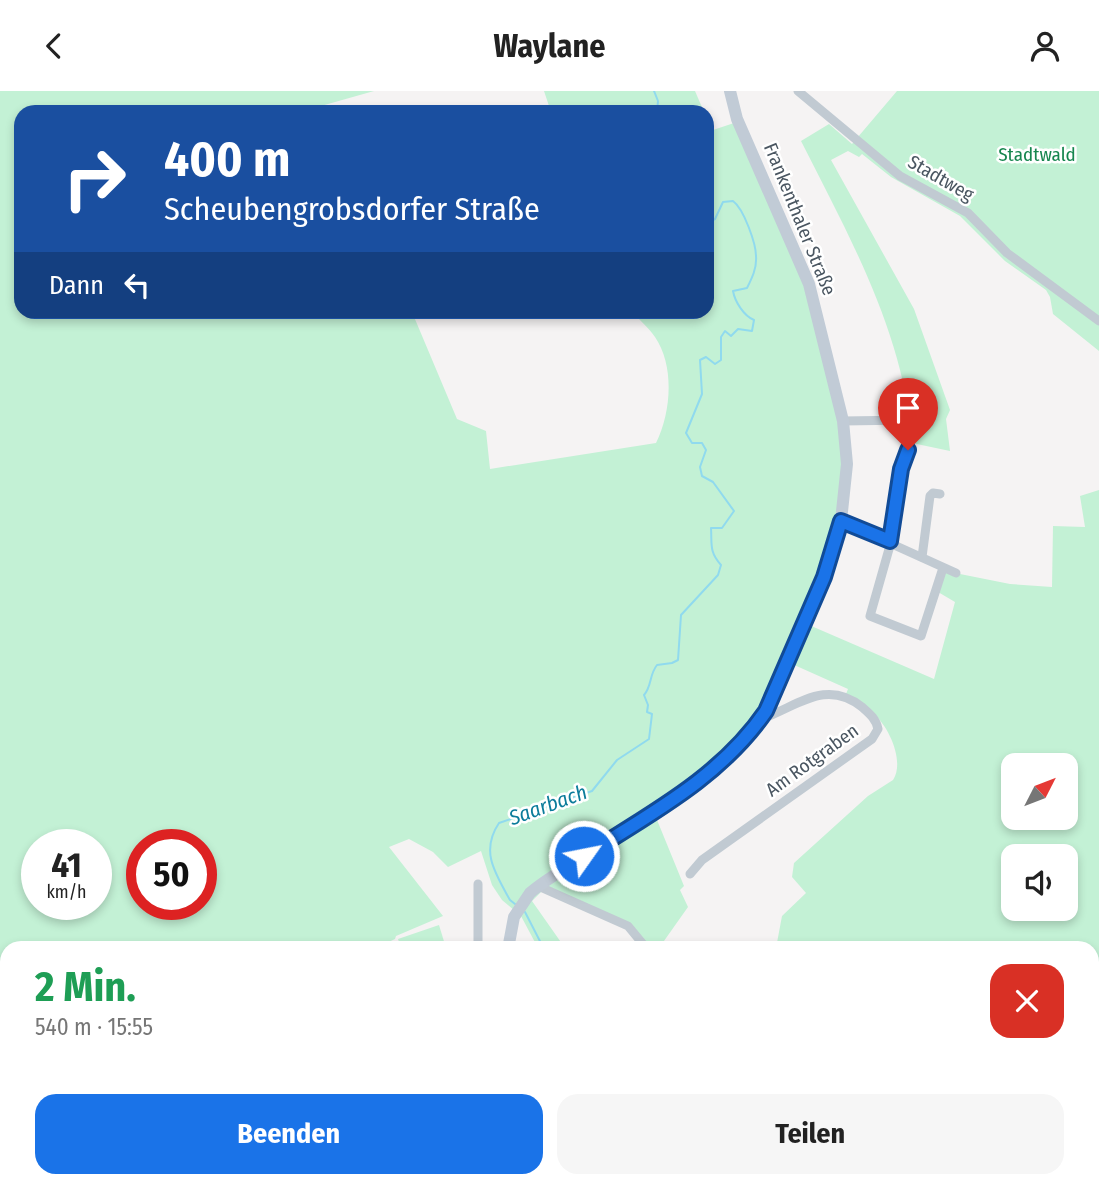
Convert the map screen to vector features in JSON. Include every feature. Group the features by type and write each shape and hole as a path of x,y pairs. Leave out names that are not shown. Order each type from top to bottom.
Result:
{"main road":[{"name":"Frankenthaler Straße","path":"510,941 514,917 521,903 538,886 701,781 737,748 763,715 824,577 841,521 847,464 843,421 809,284 737,119 730,91"}],"street":[{"name":"Stadtweg","path":"799,91 900,176 968,213 1007,253 1099,321"},
{"path":"843,421 910,420"},
{"path":"908,450 901,469 891,542 870,616 921,636 943,568"},
{"path":"922,557 930,496 940,493"},
{"path":"841,521 957,573"},
{"name":"Am Rotgraben","path":"690,874 702,860 872,739 878,729 875,719 860,705 836,694 807,698 769,716 763,715"},
{"path":"478,884 478,941"},
{"path":"538,886 628,926 640,941"}],"green space":[{"path":"0,91 374,91 325,105 14,105 14,319 415,319 457,419 486,431 490,469 656,443 668,404 668,375 666,362 655,337 639,319 714,319 714,130 734,123 805,286 839,420 843,463 841,495 809,625 934,679 955,602 938,592 945,571 1010,584 1052,587 1053,526 1085,527 1080,496 1099,490 1099,941 777,941 782,916 806,893 792,877 794,863 868,796 893,780 897,764 894,745 885,727 871,711 846,694 848,689 792,664 763,719 742,749 708,780 655,815 684,886 680,890 688,907 664,941 644,941 631,924 547,886 532,901 560,941 534,941 521,916 502,900 492,885 481,851 448,867 433,852 409,839 389,847 443,916 396,936 391,941 0,941"},
{"path":"544,91 695,91 701,105 549,105"},
{"name":"Stadtwald","path":"897,91 1099,91 1099,351 1053,314 1046,290 1005,261 960,216 891,177 862,154 859,157 848,151 831,160 914,309 950,410 946,419 950,451 912,443 907,403 886,325 872,287 838,213 801,141 829,124 852,144"},
{"path":"439,925 444,941 399,941 398,939"}],"waterway":[{"name":"Saarbach","path":"654,91 658,105"},
{"name":"Saarbach","path":"515,904 504,890 490,853 493,833 499,823 592,791 617,760 649,739 652,714 647,712 648,705 644,695 653,673 657,665 678,660 681,615 718,575 721,565 713,552 711,528 722,528 734,511 713,482 702,476 700,467 706,450 702,443 692,443 686,433 702,394 700,360 706,357 715,364 721,360 721,337 725,331 731,336 738,329 752,331 754,320 740,308 733,291 747,288 755,269 756,256 749,227 733,201 723,202 714,220"},
{"name":"Saarbach","path":"525,912 540,941"}],"route":[{"path":"584,856 701,781 737,748 755,726 766,711 824,577 841,521 890,541 901,469 908,450"}]}
